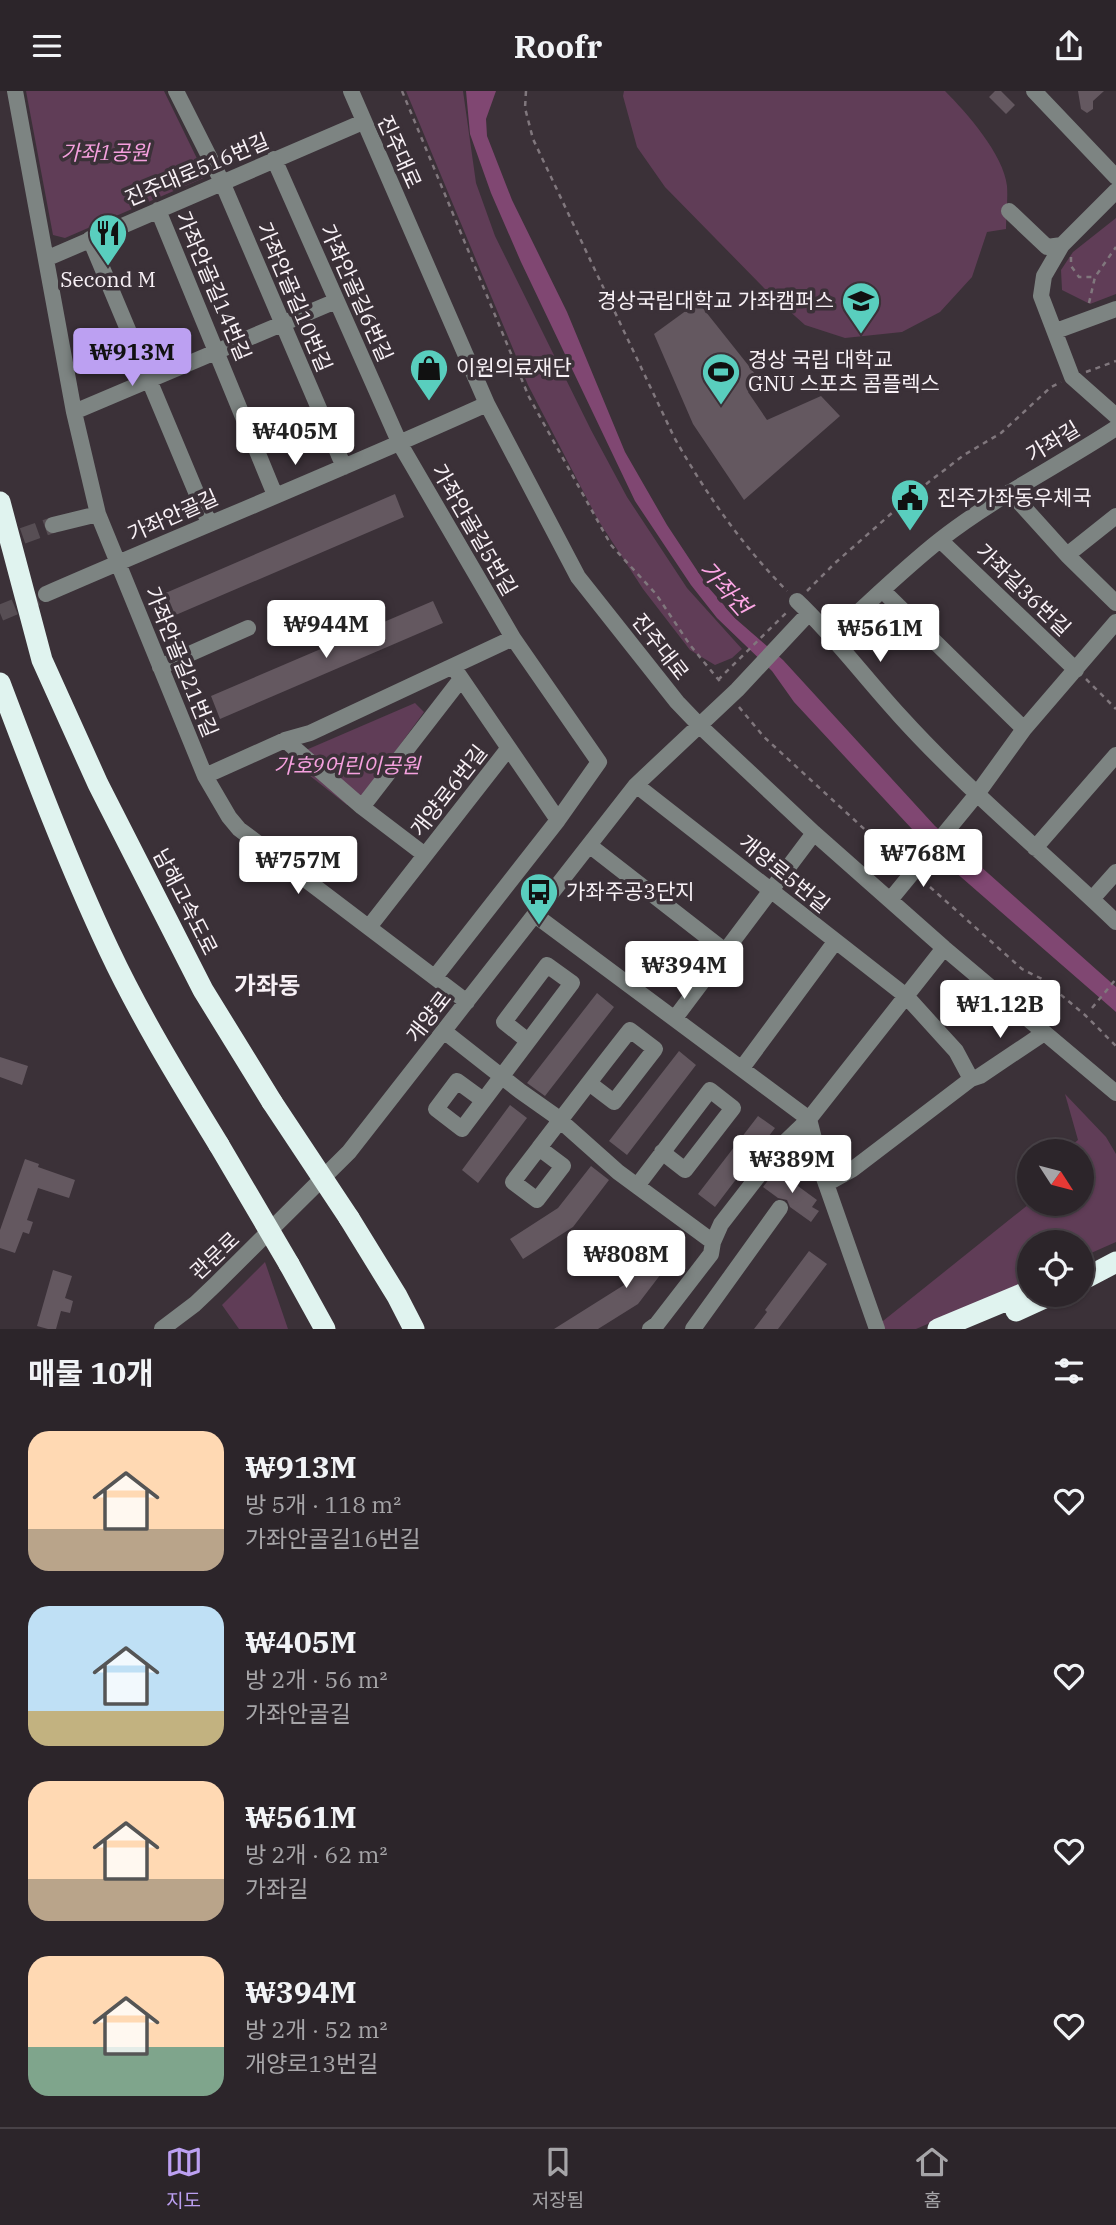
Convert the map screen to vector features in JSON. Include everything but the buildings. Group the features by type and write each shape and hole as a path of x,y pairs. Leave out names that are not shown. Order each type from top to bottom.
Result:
{"highway":[{"name":"남해고속도로","path":"0,502 42,660 98,784 203,990 272,1102 349,1218 414,1329"},
{"path":"0,683 53,823 109,951 157,1043 325,1329"},
{"path":"1094,1262 1116,1252"},
{"path":"1094,1274 1116,1262"},
{"path":"938,1329 1017,1296"},
{"path":"976,1329 1025,1307"}],"street":[{"name":"가좌안골길","path":"16,91 74,412 98,514 119,563 400,444 486,404"},
{"name":"가좌안골길10번길","path":"176,91 222,182 344,467"},
{"name":"진주대로","path":"351,91 486,404 578,577 677,702 700,726 814,833 944,948 1116,1093"},
{"path":"1034,91 1116,177"},
{"name":"진주대로516번길","path":"48,258 363,123"},
{"name":"가좌안골길6번길","path":"274,159 400,444"},
{"path":"1116,191 1044,276 1041,296 1072,377 1116,416"},
{"name":"가좌안골길14번길","path":"158,210 275,495"},
{"path":"1009,211 1047,247 1067,248"},
{"path":"90,239 209,523"},
{"path":"74,412 337,301"},
{"path":"1056,331 1116,309"},
{"name":"가좌길","path":"832,636 940,540 1010,492 1116,428"},
{"name":"가좌안골길5번길","path":"400,444 513,639 599,762 558,820"},
{"path":"1010,492 1067,555 1116,603"},
{"path":"53,525 98,514"},
{"path":"1067,555 1116,516"},
{"name":"가좌길36번길","path":"940,540 1076,670"},
{"path":"46,594 119,563"},
{"name":"가좌안골길21번길","path":"119,563 205,776"},
{"path":"883,591 1024,729"},
{"path":"794,605 809,613 832,636 900,716 977,794 1116,922"},
{"path":"700,726 809,613"},
{"name":"가좌길36번길","path":"890,900 977,794 1024,729 1116,622"},
{"path":"160,667 248,628"},
{"path":"467,1002 239,829 205,776 285,740 310,733 458,673 513,639"},
{"path":"458,673 508,749"},
{"path":"362,807 458,673"},
{"name":"개양로","path":"294,1209 349,1152 636,785 700,726"},
{"path":"285,740 362,807 425,855"},
{"name":"개양로6번길","path":"369,927 508,749 558,820"},
{"path":"1035,848 1116,755"},
{"name":"개양로5번길","path":"636,785 906,996 956,1051 971,1079"},
{"path":"435,977 558,820"},
{"path":"676,1018 814,833"},
{"path":"589,845 725,951"},
{"path":"1092,899 1116,872"},
{"path":"535,915 809,1119 826,1184 877,1329"},
{"path":"742,1068 835,942"},
{"path":"650,1329 657,1324 711,1254 713,1242 722,1224 783,1144 809,1119 944,948"},
{"path":"483,1100 502,1077 572,983 547,965 504,1022 528,1041"},
{"path":"445,1032 560,1120 636,1186 713,1242"},
{"path":"826,1184 853,1169 971,1079 980,1076 1044,1033"},
{"path":"539,1148 589,1083"},
{"path":"636,1186 662,1152 710,1090 733,1108 685,1170 662,1152"},
{"path":"693,1329 780,1208"},
{"name":"관문로","path":"162,1329 202,1298 294,1209"}],"path":[{"path":"402,91 529,397 611,545 656,594 690,645 726,688"},
{"path":"526,91 525,107 533,139 674,437 700,484 794,605"},
{"path":"1087,309 1096,277 1116,247"},
{"path":"1067,248 1071,266 1079,277 1096,277"},
{"path":"718,680 835,563 917,491 964,455 1001,433 1051,387 1116,361"},
{"path":"1076,670 1116,709"},
{"path":"738,706 764,737 898,860"},
{"path":"930,887 1022,969 1042,979 1085,1014 1116,1046"},
{"path":"1092,1008 1116,979"}],"green space":[{"name":"가좌1공원","path":"26,91 164,91 206,177 65,238 53,235"},
{"path":"406,91 463,91 476,183 495,236 627,497 687,588 742,649 732,658 715,665 690,650 643,589 598,520 528,385"},
{"path":"624,91 945,91 973,122 999,161 1007,186 1006,229 987,232 972,277 940,312 902,332 845,338 805,325 767,291 665,187 637,147 623,96"},
{"path":"1116,218 1116,294 1090,304 1062,290 1061,270 1073,252"},
{"name":"가호9어린이공원","path":"415,703 424,712 359,801 347,805 300,768 299,753"},
{"path":"1065,1094 1106,1137 1116,1154 1116,1242 1094,1252 1094,1230 1017,1230 1017,1285 916,1329 873,1329 1017,1214 1017,1216 1094,1216 1094,1139 1078,1139"},
{"path":"265,1262 288,1329 239,1329 222,1305"}],"shaded area":[{"name":"가좌천","path":"466,91 496,91 486,119 487,136 512,200 567,312 625,452 667,525 708,587 737,620 783,660 935,826 1116,987 1116,1012 938,857 794,702 772,671 717,618 691,585 635,501 521,262 491,193 470,134"}],"tunnel":[{"path":"0,544 53,525"},
{"path":"0,613 46,594"}],"place":[{"name":"Second M","path":"108,267"},
{"name":"경상국립대학교 가좌캠퍼스","path":"861,335"},
{"name":"이원의료재단","path":"429,402"},
{"name":"경상 국립 대학교 GNU 스포츠 콤플렉스","path":"721,406"},
{"name":"진주가좌동우체국","path":"910,532"},
{"name":"가좌주공3단지","path":"539,926"}],"district":[{"name":"가좌동","path":"267,986"}]}
